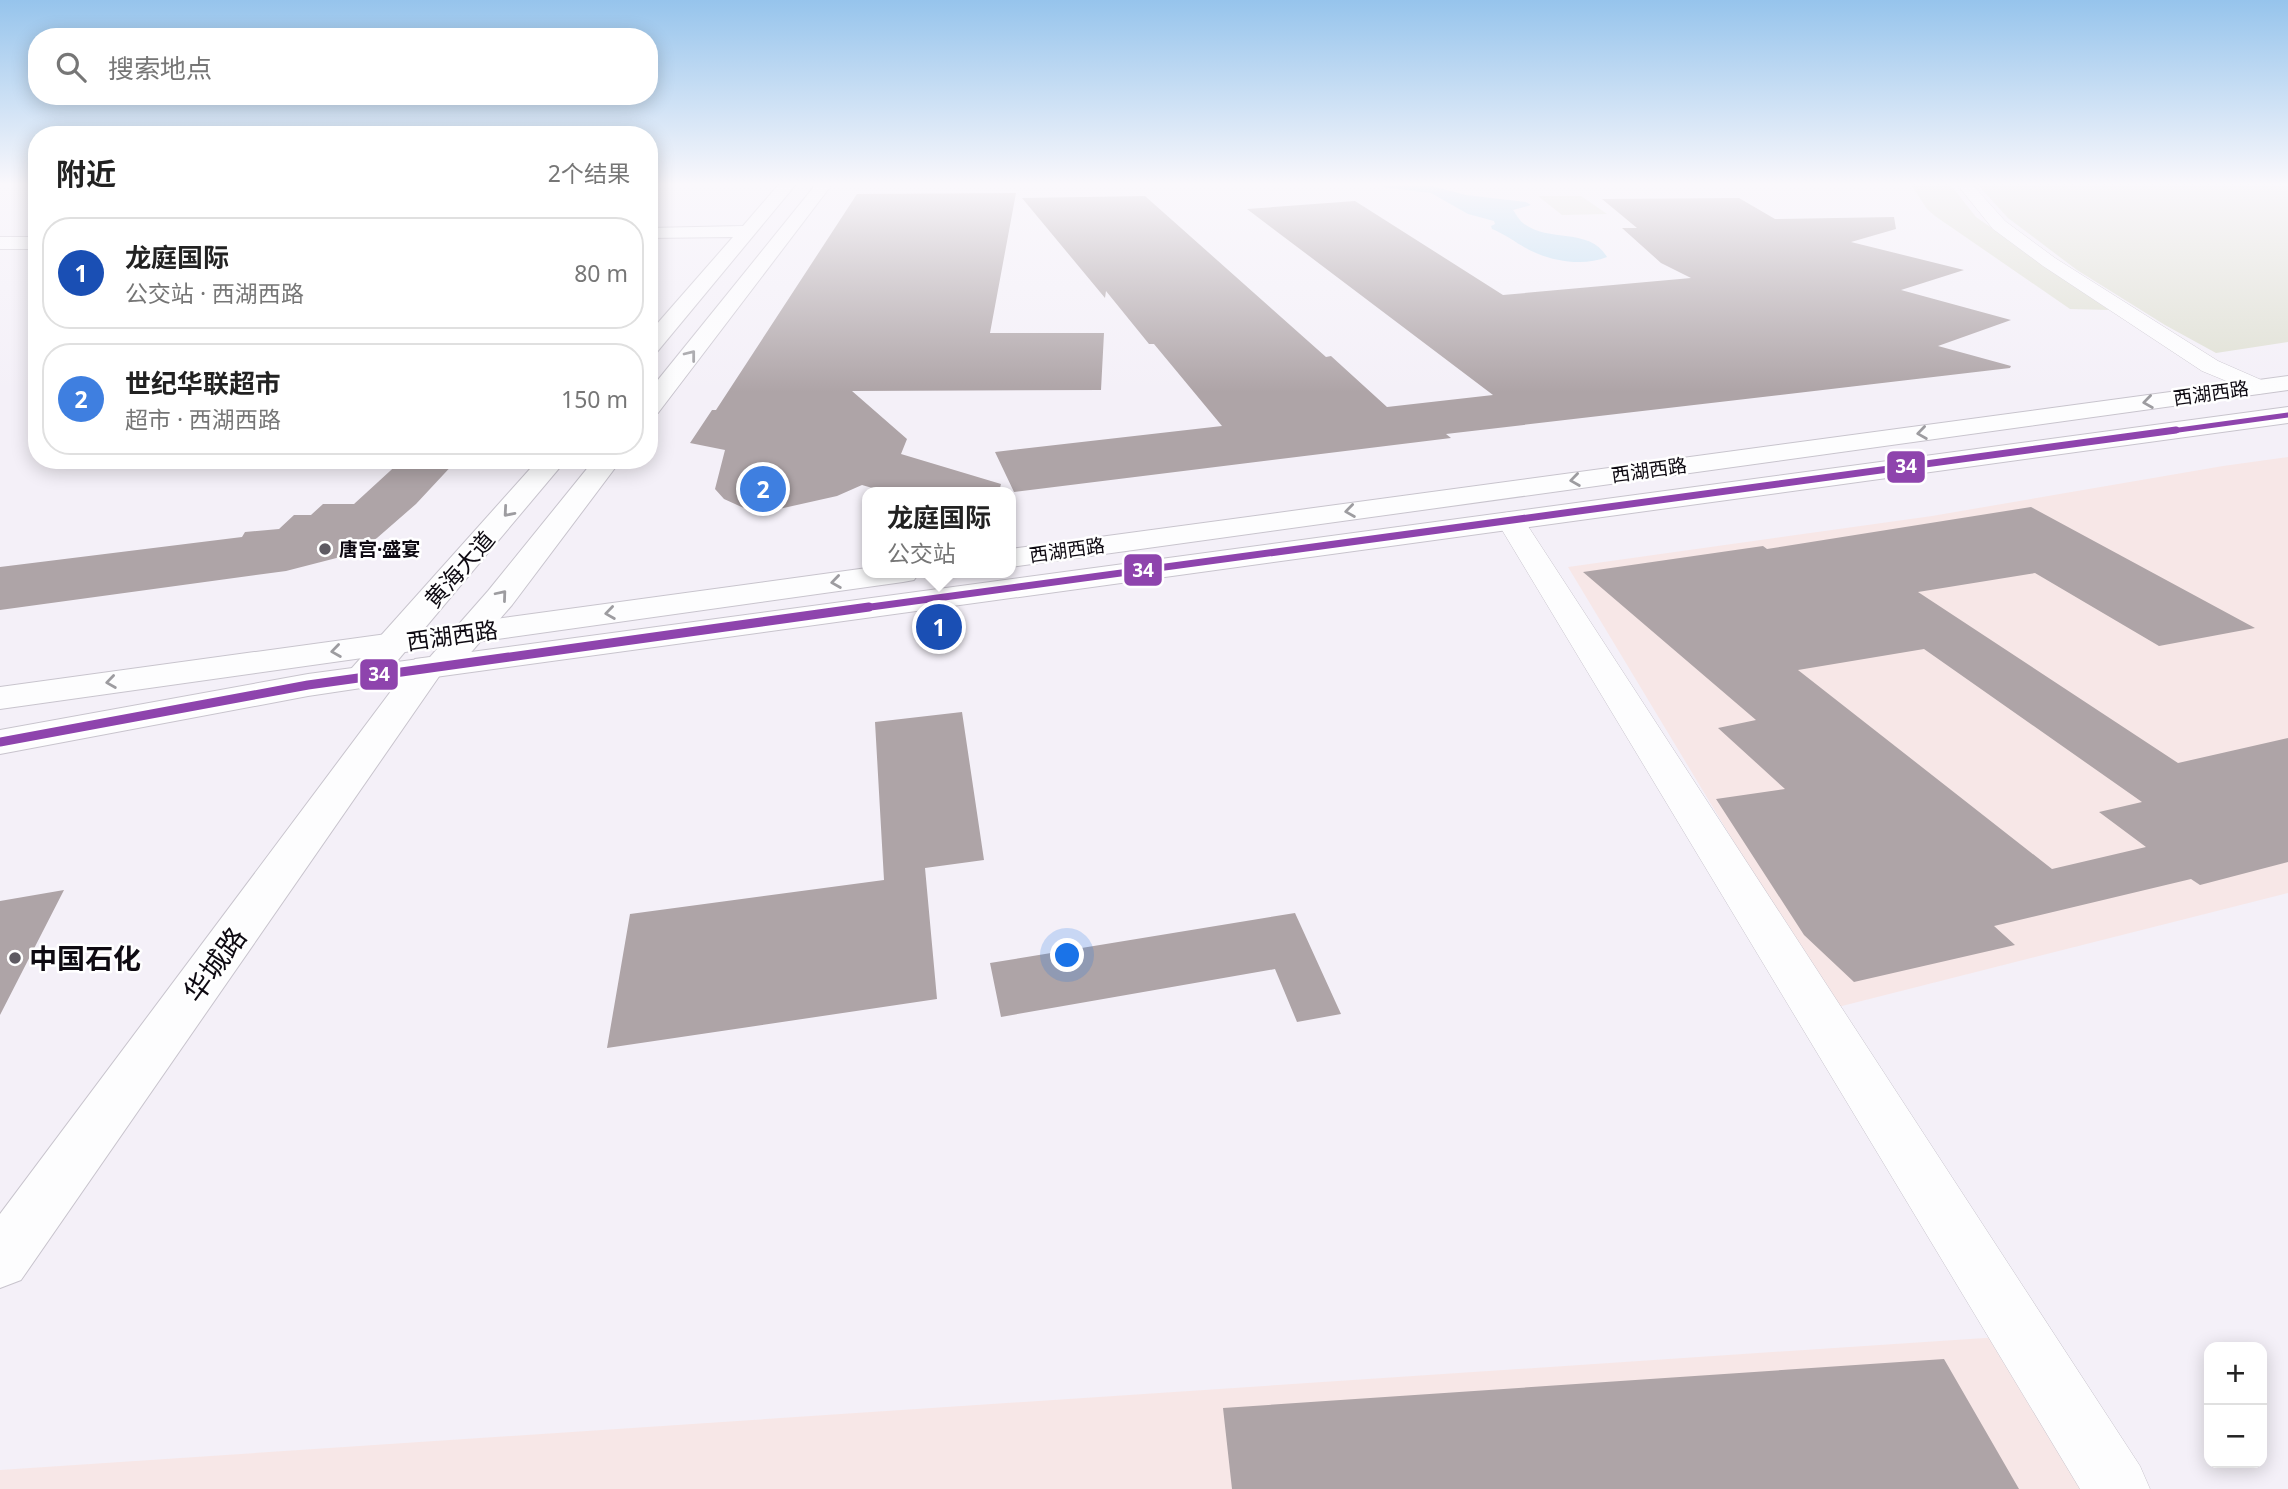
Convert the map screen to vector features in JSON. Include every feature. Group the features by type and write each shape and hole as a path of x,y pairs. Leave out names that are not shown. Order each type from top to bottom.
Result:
{"main road":[{"path":"658,337 730,252"},
{"path":"658,396 771,252"},
{"name":"西湖西路","path":"1016,557 2288,383"},
{"name":"西湖西路","path":"0,698 422,658 1510,520 2288,415"},
{"name":"黄海大道","path":"422,658 547,469"},
{"name":"黄海大道","path":"422,658 468,633 500,597 601,469"},
{"name":"西湖西路","path":"0,741 364,677 422,658 468,633 867,578"},
{"name":"华城路","path":"0,1261 422,658"}],"street":[{"path":"2036,252 2210,366 2258,387"},
{"path":"1510,520 2117,1489"}],"shaded area":[{"path":"1988,252 2027,252 2109,310 2070,309"},
{"path":"2054,252 2288,252 2288,342 2216,353 2165,325"},
{"path":"2288,457 2288,893 1834,1008 1568,567 1932,516"},
{"path":"2045,1334 2149,1489 0,1489 0,1470"}],"water":[{"path":"1534,252 1603,252 1607,257 1581,262"}],"building":[{"path":"819,252 1005,252 990,333 1104,333 1101,390 852,391 907,439 901,454 1001,484 1000,487 862,485 837,496 779,509 746,509 724,499 715,489 725,450 690,443 712,410 716,410"},
{"path":"1067,252 1209,252 1326,357 1331,356 1387,407 1493,395 1305,252 1436,252 1503,295 1691,278 1661,263 1649,252 1893,252 1964,270 1901,290 2011,320 1938,346 2011,366 1446,434 1451,438 1016,492 1016,487 1012,487 995,452 1222,426 1106,291 1105,298"},
{"path":"392,469 449,469 416,504 377,538 352,554 286,571 0,610 0,567 242,537 245,532 279,529 294,515 311,515 323,504 354,504"},
{"path":"2031,507 2255,628 2159,646 2035,573 1918,592 2178,763 2288,738 2288,862 2200,885 2191,879 1994,926 2015,945 1854,982 1804,935 1716,799 1785,789 1718,728 1756,720 1583,572 1763,546 1767,549","holes":["1924,649 2142,802 2099,812 2146,847 2052,869 1798,670"]},
{"path":"962,712 984,860 925,868 937,999 607,1048 630,914 884,880 875,722"},
{"name":"中国石化","path":"64,890 0,1015 0,901"},
{"path":"1295,913 1341,1014 1297,1022 1275,969 1001,1017 990,963"},
{"path":"1944,1359 2019,1489 1232,1489 1223,1408"}],"transit line":[{"name":"34","path":"0,742 308,685 428,667 2288,415"}],"place":[{"name":"世纪华联超市","path":"763,489"},
{"name":"唐宫·盛宴","path":"325,549"},
{"name":"龙庭国际","path":"939,627"},
{"name":"中国石化","path":"15,958"}]}
